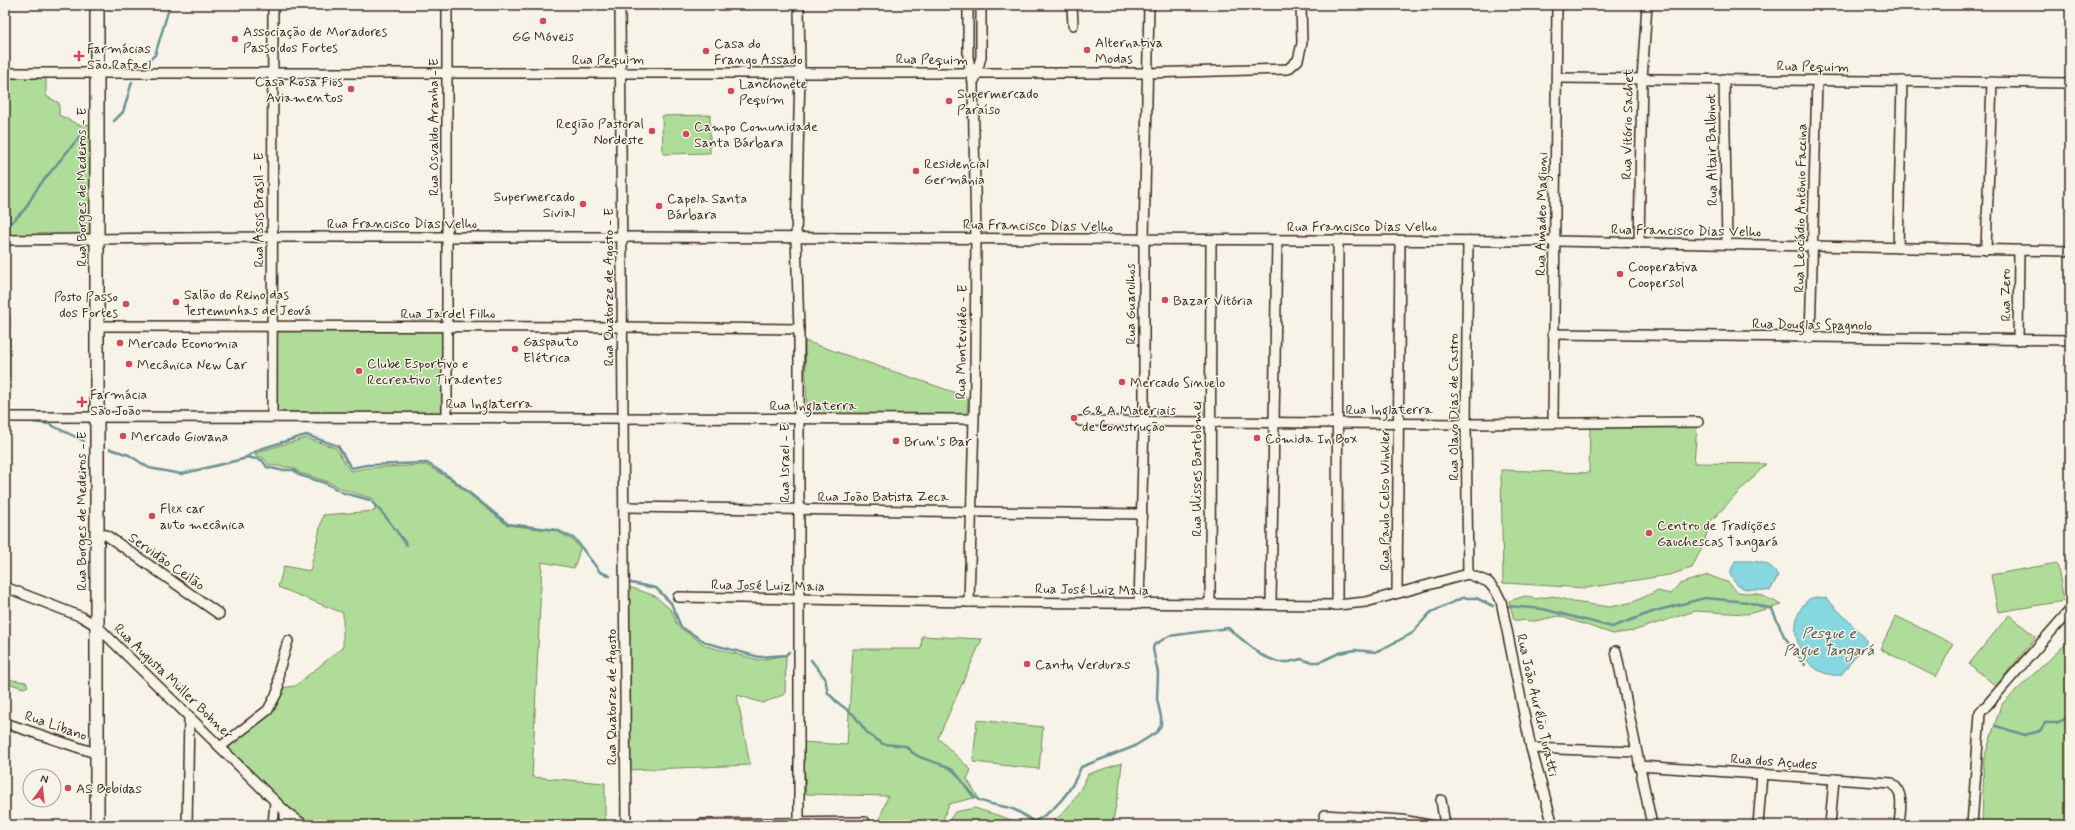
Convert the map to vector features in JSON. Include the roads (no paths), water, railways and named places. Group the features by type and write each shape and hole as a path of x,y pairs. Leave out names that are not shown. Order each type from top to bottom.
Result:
{"street":[{"name":"Rua Borges de Medeiros - E","path":"97,5 98,825"},
{"name":"Rua Assis Brasil - E","path":"272,416 273,5"},
{"name":"Rua Osvaldo Aranha - E","path":"447,5 447,417"},
{"name":"Rua Quatorze de Agosto - E","path":"620,5 624,569"},
{"name":"Rua Israel - E","path":"799,5 800,72 796,238 799,329 799,824"},
{"name":"Rua Montevidéo - E","path":"968,5 974,73 976,238 975,381 969,602"},
{"name":"Rua Montevidéo - E","path":"974,73 981,57 981,5"},
{"path":"1072,5 1073,25"},
{"name":"Rua Guarulhos","path":"1139,604 1144,423 1144,240 1148,5"},
{"name":"Rua Pequim","path":"5,73 1148,73 1288,69 1298,60 1301,49 1301,5"},
{"name":"Rua Amadeo Magioni","path":"1553,422 1558,5"},
{"name":"Rua Vitório Sachet","path":"1639,243 1642,78 1647,5"},
{"name":"Rua Pequim","path":"1557,78 2070,83"},
{"name":"Rua Altair Balbinot","path":"1724,79 1727,244"},
{"name":"Rua Leocádio Antônio Faccina","path":"1810,338 1817,80"},
{"path":"1898,248 1902,81"},
{"path":"1986,250 1992,82"},
{"name":"Rua Francisco Dias Velho","path":"5,240 272,237 622,237 1554,241 2070,251"},
{"name":"Rua Ulisses Bartolomei","path":"1210,603 1211,240"},
{"path":"1271,604 1277,240"},
{"path":"1337,605 1338,240"},
{"name":"Rua Paulo Celso Winkler","path":"1397,592 1400,241"},
{"name":"Rua Olavo Dias de Castro","path":"1468,241 1466,424 1468,574"},
{"name":"Rua Zero","path":"2018,340 2019,251"},
{"name":"Rua Jardel Filho","path":"98,326 622,327 799,329"},
{"name":"Rua Douglas Spagnolo","path":"1554,334 2070,340"},
{"name":"Rua Inglaterra","path":"5,417 272,416 799,420 973,419"},
{"name":"Rua Inglaterra","path":"1080,421 1144,423 1274,422 1466,424 1553,422 1698,422"},
{"name":"Rua João Batista Zeca","path":"624,507 972,510 1142,514"},
{"name":"Servidão Ceilão","path":"98,534 106,535 219,614"},
{"name":"Rua Quatorze de Agosto","path":"624,569 626,825"},
{"name":"Rua José Luiz Maia","path":"678,597 798,600 1337,605 1366,602 1397,592 1468,574"},
{"name":"Rua João Aurélio Turatti","path":"1468,574 1484,579 1496,591 1501,601 1531,748 1553,825"},
{"name":"Rua Augusta Müller Bohner","path":"5,587 82,617 97,626 274,801 304,825"},
{"path":"1972,825 1980,713 2070,610"},
{"path":"220,747 268,710 278,692 279,670 288,641"},
{"path":"1616,651 1652,825"},
{"path":"187,825 189,716"},
{"name":"Rua Líbano","path":"5,723 98,754"},
{"path":"1531,748 1636,752"},
{"name":"Rua dos Açudes","path":"1639,766 1892,783 1898,788 1901,795 1899,825"},
{"path":"1758,825 1762,774"},
{"path":"1830,825 1834,779"},
{"path":"1441,800 1445,825"},
{"path":"273,825 274,801"},
{"path":"285,811 285,825"},
{"path":"1325,825 1324,815 1402,820 1429,825"},
{"path":"701,824 865,822"}],"water":[{"name":"Pesque e Pague Tangará","path":"1735,561 1760,562 1771,566 1778,576 1770,591 1746,589 1737,584 1733,580 1730,573"},
{"name":"Pesque e Pague Tangará","path":"1817,597 1826,598 1866,639 1866,643 1841,675 1827,674 1815,668 1806,659 1800,648 1796,635 1796,622 1800,610 1809,599"}],"waterway":[{"path":"149,60 155,55 170,5"},
{"path":"114,121 123,112 132,82"},
{"path":"5,229 25,209 38,187 81,135"},
{"path":"25,421 49,424 84,441"},
{"path":"110,449 129,455 149,468 181,474 243,459 260,449 306,435 338,446 351,468 367,465 427,463 451,478 508,524 557,530 575,539 600,572 610,576"},
{"path":"246,457 262,460 267,467 280,470 294,470 299,475 325,483 344,493 370,500 385,516 407,545"},
{"path":"626,582 656,588 671,603 681,627 707,643 759,657 786,655 789,652"},
{"path":"811,660 825,678 828,693 854,715 868,734 883,744 906,746 916,755 951,769 977,799 986,803 1013,809 1034,822 1049,812 1062,799 1073,784 1081,767 1133,747 1157,732 1161,725 1161,717 1157,699 1158,673 1153,649 1154,645 1169,636 1228,628 1261,655 1278,662 1289,662 1301,659 1310,662 1320,662 1339,653 1355,650 1375,652 1384,648 1411,634 1430,613 1462,598 1476,598 1493,606"},
{"path":"1508,606 1543,609 1612,627 1655,611 1705,598 1747,602 1772,609 1784,636 1805,665"},
{"path":"1996,726 2025,735 2040,731 2045,723 2056,723 2070,717"}],"place":[{"name":"GG Móveis","path":"543,21"},
{"name":"Associação de Moradores Passo dos Fortes","path":"235,39"},
{"name":"Alternativa Modas","path":"1087,50"},
{"name":"Casa do Frango Assado","path":"706,51"},
{"name":"Farmácias São Rafael","path":"79,56"},
{"name":"Casa Rosa Fios Aviamentos","path":"351,89"},
{"name":"Lanchonete Pequim","path":"731,91"},
{"name":"Supermercado Paraíso","path":"949,101"},
{"name":"Região Pastoral Nordeste","path":"652,131"},
{"name":"Campo Comunidade Santa Bárbara","path":"686,134"},
{"name":"Residencial Germânia","path":"916,171"},
{"name":"Supermercado Sivial","path":"583,204"},
{"name":"Capela Santa Bárbara","path":"659,206"},
{"name":"Cooperativa Coopersol","path":"1620,274"},
{"name":"Bazar Vitória","path":"1165,300"},
{"name":"Salão do Reino das Testemunhas de Jeová","path":"176,302"},
{"name":"Posto Passo dos Fortes","path":"126,304"},
{"name":"Mercado Economia","path":"120,343"},
{"name":"Gaspauto Elétrica","path":"515,349"},
{"name":"Mecânica New Car","path":"129,364"},
{"name":"Clube Esportivo e Recreativo Tiradentes","path":"359,371"},
{"name":"Mercado Sinuelo","path":"1122,382"},
{"name":"Farmácia São João","path":"82,402"},
{"name":"G & A Materiais de Construção","path":"1074,418"},
{"name":"Mercado Giovana","path":"123,436"},
{"name":"Comida In Box","path":"1257,438"},
{"name":"Brun's Bar","path":"896,441"},
{"name":"Flex car auto mecânica","path":"152,516"},
{"name":"Centro de Tradições Gauchescas Tangará","path":"1649,533"},
{"name":"Cantu Verduras","path":"1027,664"},
{"name":"AS Bebidas","path":"68,788"}]}
